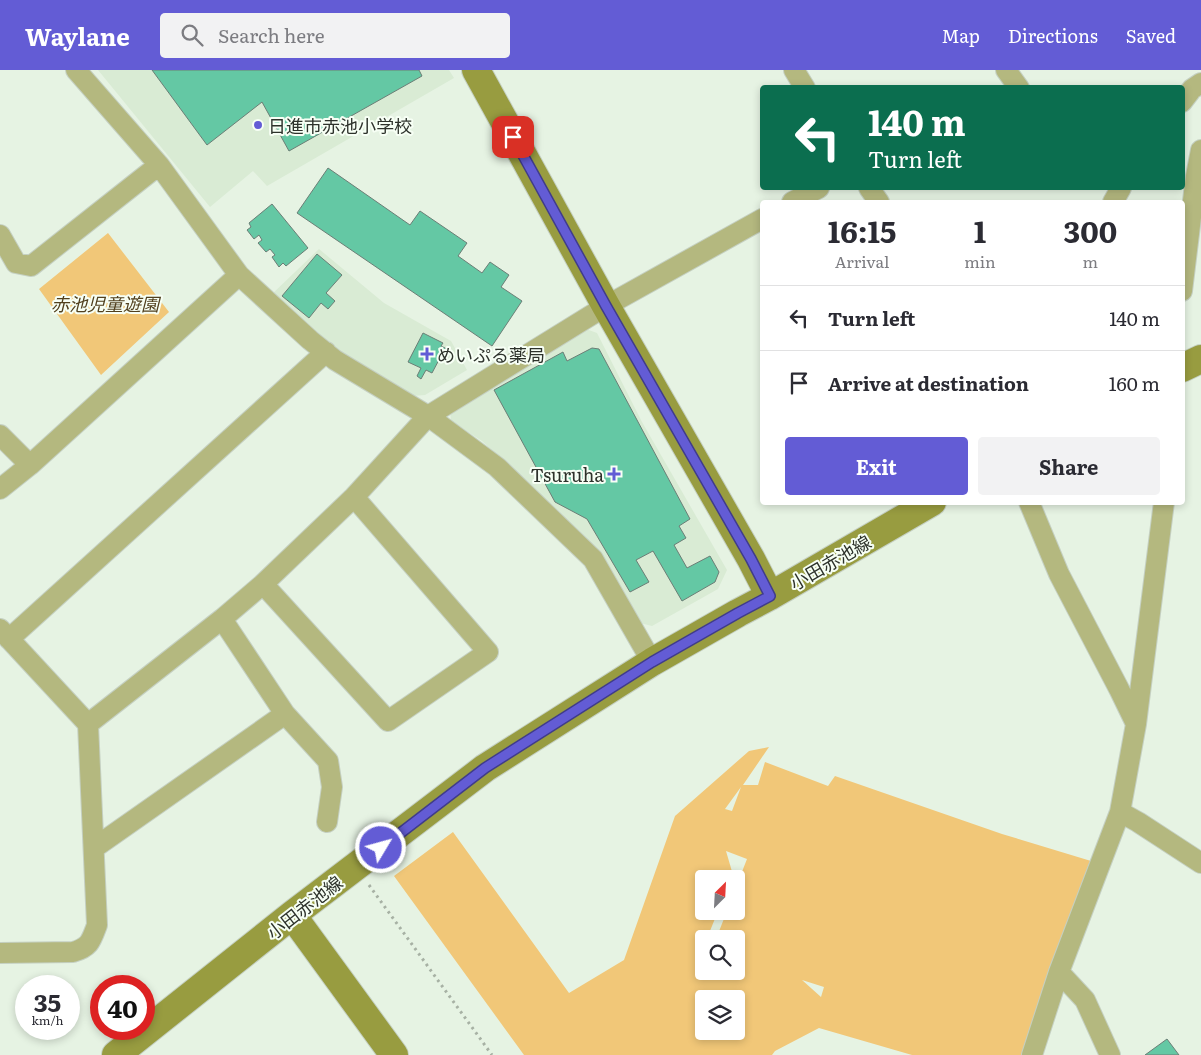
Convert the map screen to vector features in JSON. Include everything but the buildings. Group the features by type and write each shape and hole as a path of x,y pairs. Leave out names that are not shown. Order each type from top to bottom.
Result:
{"street":[{"path":"76,70 158,165 239,276 335,360 428,416 497,467 593,560 652,662"},
{"path":"476,70 606,306 770,596"},
{"path":"794,70 803,85"},
{"path":"1006,70 1016,85"},
{"path":"1185,98 1192,88 1201,83"},
{"path":"1185,266 1201,150"},
{"path":"0,235 16,263 31,266 158,165"},
{"path":"796,200 815,190"},
{"path":"88,724 222,620 263,584 354,497 428,416 606,306 760,220"},
{"path":"0,489 30,465 239,276"},
{"path":"0,953 73,952 84,949 92,938 97,925 88,724 5,634 326,352"},
{"path":"1185,367 1201,359"},
{"path":"0,435 30,465"},
{"path":"263,584 388,721 488,652 354,497"},
{"name":"小田赤池線","path":"116,1055 292,915 485,768 652,662 927,505"},
{"path":"1030,505 1059,574 1136,724"},
{"path":"1032,1055 1059,972 1120,812 1136,724 1164,505"},
{"path":"222,620 285,714 328,762 332,787 327,822"},
{"path":"94,848 285,714"},
{"path":"1120,812 1201,863"},
{"path":"292,915 394,1055"},
{"path":"1059,972 1085,1000 1110,1055"}],"path":[{"path":"369,885 492,1055"}],"shaded area":[{"name":"日進市赤池小学校","path":"98,70 449,70 454,78 267,186 253,171 210,207"},
{"path":"319,249 384,303 451,341 467,370 425,395 412,396 335,351 270,296"},
{"path":"586,329 597,333 642,422 727,570 718,589 652,626 640,623 599,551 482,441 451,421 450,410"}],"green space":[{"name":"赤池児童遊園","path":"108,233 169,312 101,375 39,289"},
{"path":"769,747 743,785 758,785 765,762 828,786 835,776 1002,834 1091,861 1023,1055 912,1055 819,1028 775,1051 772,1055 524,1055 394,876 453,832 569,993 624,960 675,816 749,751","holes":["741,787 732,811 725,809","802,980 824,987 821,997"]}],"place":[{"name":"日進市赤池小学校","path":"258,125"},
{"name":"めいぷる薬局","path":"427,354"},
{"name":"Tsuruha","path":"614,474"}],"route":[{"path":"381,848 485,768 652,662 770,596 513,137"}]}
